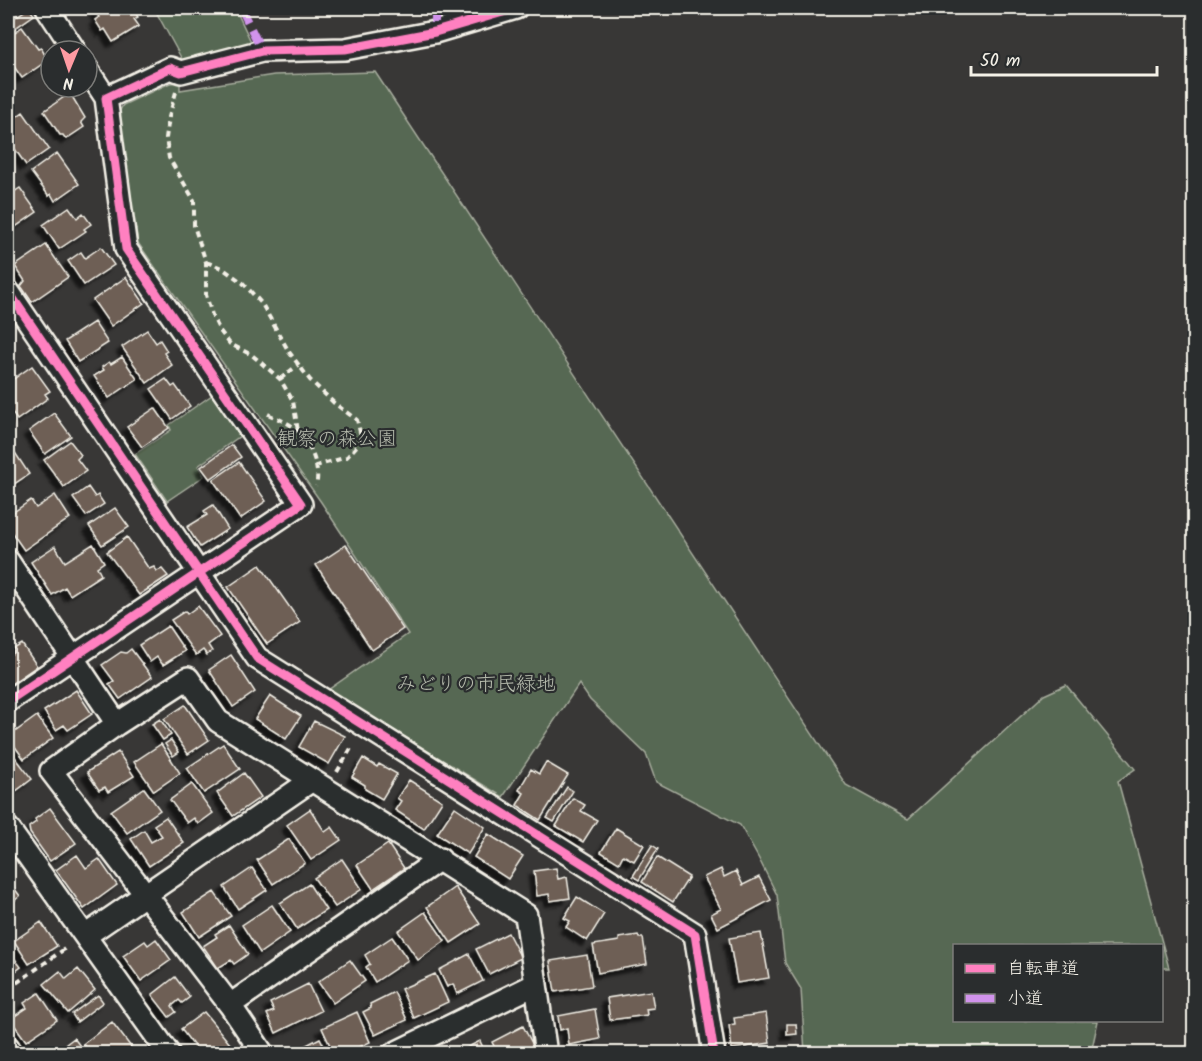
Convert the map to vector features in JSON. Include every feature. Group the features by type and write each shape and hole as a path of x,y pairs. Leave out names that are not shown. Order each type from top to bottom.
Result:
{"street":[{"path":"47,8 67,39"},
{"path":"106,98 171,68 181,72 262,51 345,49 435,32 516,8"},
{"path":"8,701 301,504 126,249 106,98 99,87"},
{"path":"8,291 257,658 695,934 714,1053"},
{"path":"8,561 117,724"},
{"path":"263,1053 230,1005 51,771 117,724 188,678 218,721 526,915 546,1053"},
{"path":"79,940 319,784"},
{"path":"8,828 79,940 170,1053"},
{"path":"230,1005 440,859"},
{"path":"393,1053 536,984"},
{"path":"8,1047 12,1053"}],"path":[{"path":"181,72 166,138 169,158 194,200 194,226 206,262 206,295 212,315 219,331 230,344 252,355 280,379 293,401 298,431"},
{"path":"206,262 222,268 243,283 262,303 289,352 309,380 357,420 362,441 347,457 315,466"},
{"path":"280,379 298,364"},
{"path":"245,422 252,415 265,413 298,431 314,456 318,478 314,493 301,504"},
{"path":"319,784 365,727"},
{"path":"8,989 79,940"}],"green space":[{"path":"154,8 235,8 253,46 184,63"},
{"path":"375,72 846,785 908,819 1044,695 1066,685 1135,769 1118,781 1162,944 953,944 953,1022 1098,1022 1091,1053 805,1053 801,989 785,963 777,895 740,825 656,782 646,754 590,700 579,684 503,797 328,690 408,634 321,502 138,243 118,114 123,105 170,83 180,82 180,90 274,75"},
{"path":"212,395 240,436 198,466 204,476 167,501 135,454 171,430 169,425"},
{"path":"1163,946 1169,968 1163,968"}],"building":[{"path":"29,8 34,15 8,33 8,22"},
{"path":"100,8 132,8 138,17 134,19 139,26 113,42 105,29 102,31 95,20 99,17 95,11"},
{"path":"22,27 39,49 39,66 22,78 8,58 8,37"},
{"path":"61,99 74,99 85,118 81,122 84,127 66,139 60,135 44,111"},
{"path":"23,112 49,149 26,165 8,139 8,123"},
{"path":"57,153 79,184 55,201 31,172"},
{"path":"20,188 37,212 8,232 8,196"},
{"path":"69,207 77,218 83,213 91,224 84,229 86,231 59,249 43,225"},
{"path":"46,245 68,277 32,302 21,286 25,281 15,266"},
{"path":"101,247 114,265 84,285 68,261 81,252 85,258"},
{"path":"126,277 144,303 111,326 93,300"},
{"path":"94,322 108,343 78,362 65,341"},
{"path":"147,330 156,343 160,340 167,351 164,353 172,365 147,383 122,347"},
{"path":"122,357 137,379 109,398 94,376 104,370 102,367 109,362 111,364"},
{"path":"32,366 50,391 45,394 48,398 17,420 8,406 8,383"},
{"path":"166,379 172,387 175,385 190,406 172,419 151,389"},
{"path":"155,408 169,428 142,447 127,427"},
{"path":"54,413 71,436 45,454 29,431"},
{"path":"70,441 81,455 77,459 86,471 64,487 44,460"},
{"path":"10,445 29,474 8,488 8,447"},
{"path":"232,445 241,457 210,479 201,467"},
{"path":"239,462 266,501 240,519 213,480"},
{"path":"88,487 104,504 86,516 73,498"},
{"path":"55,495 70,518 24,550 8,527 8,516 31,500 36,508"},
{"path":"213,505 228,529 200,547 187,527 207,515 204,511"},
{"path":"115,508 129,527 102,545 89,526"},
{"path":"127,537 149,569 154,567 157,571 162,569 168,576 139,595 107,552"},
{"path":"93,544 104,562 97,567 101,575 70,595 65,587 52,595 31,562 55,546 65,562"},
{"path":"346,545 403,629 372,650 316,565"},
{"path":"260,565 300,622 267,644 228,587"},
{"path":"198,606 220,636 208,645 212,651 207,655 203,650 196,655 171,620 185,611 187,614"},
{"path":"168,626 185,651 163,665 157,657 150,662 139,645"},
{"path":"22,644 37,666 8,686 8,657 14,652 12,650"},
{"path":"8,646 14,652 8,657"},
{"path":"131,649 152,677 120,699 109,684 114,681 102,665 121,652 126,653"},
{"path":"231,655 255,692 233,707 209,670"},
{"path":"76,690 92,714 68,730 64,725 56,730 44,711"},
{"path":"270,696 301,716 286,739 255,719"},
{"path":"185,705 209,740 188,754 164,719"},
{"path":"37,716 53,738 24,759 8,737"},
{"path":"160,719 171,735 163,740 152,724"},
{"path":"314,721 345,736 329,764 299,747"},
{"path":"171,740 179,752 173,756 165,744"},
{"path":"161,744 180,773 154,791 134,762"},
{"path":"223,744 240,769 204,793 187,768"},
{"path":"8,748 32,779 8,797"},
{"path":"118,752 134,776 108,792 105,787 99,790 87,772"},
{"path":"363,758 377,767 379,764 397,774 382,799 365,789 365,785 352,777"},
{"path":"546,762 568,775 540,820 517,805 524,793 519,790 531,769 539,774"},
{"path":"244,773 261,797 233,816 217,793"},
{"path":"409,780 442,801 424,829 395,810 401,801 397,798"},
{"path":"192,784 213,813 198,824 194,818 187,823 170,800"},
{"path":"567,787 573,791 554,822 547,818"},
{"path":"144,788 160,810 127,833 111,811"},
{"path":"573,798 585,805 581,811 597,820 583,842 556,826"},
{"path":"455,807 485,827 468,854 437,834"},
{"path":"50,808 76,843 50,861 30,833 29,827 36,822 35,819"},
{"path":"310,809 325,832 332,827 341,840 311,860 287,825"},
{"path":"166,817 184,843 149,866 131,839 144,830 151,842 162,836 154,825"},
{"path":"616,828 644,845 634,861 623,855 619,863 601,852"},
{"path":"488,834 523,856 508,879 474,857"},
{"path":"289,839 305,863 273,884 257,860"},
{"path":"388,844 404,868 373,889 357,865"},
{"path":"652,845 658,849 639,880 633,876"},
{"path":"77,855 86,868 99,859 117,885 84,909 56,870"},
{"path":"657,857 689,877 673,902 642,882"},
{"path":"342,859 362,889 335,907 314,878"},
{"path":"252,868 267,890 238,909 224,887"},
{"path":"556,868 558,879 567,877 570,898 550,901 549,894 537,896 534,871"},
{"path":"721,869 724,877 736,871 743,885 759,877 771,900 718,928 711,914 721,909 704,877"},
{"path":"8,880 20,896 8,906"},
{"path":"309,884 326,910 297,929 280,903"},
{"path":"455,887 480,924 451,943 427,907"},
{"path":"214,892 231,916 199,937 183,912"},
{"path":"577,897 604,914 587,941 566,927 570,921 564,918"},
{"path":"272,905 290,932 260,953 242,925"},
{"path":"425,912 445,941 418,960 398,931"},
{"path":"41,922 57,946 29,964 14,941"},
{"path":"229,925 248,954 234,964 231,960 218,968 203,946"},
{"path":"508,933 521,958 489,974 476,949"},
{"path":"761,933 769,978 737,983 729,938"},
{"path":"638,935 639,938 643,938 647,964 598,973 593,945"},
{"path":"392,937 408,960 375,982 366,967 370,964 365,955"},
{"path":"156,939 171,960 141,981 123,956 145,941 148,945"},
{"path":"8,950 21,967 8,977"},
{"path":"469,954 483,981 457,994 453,984 447,987 439,970"},
{"path":"587,955 592,986 555,992 550,961"},
{"path":"350,960 365,981 333,1003 318,982"},
{"path":"78,969 95,990 68,1013 44,984 60,971 66,979"},
{"path":"435,974 448,1002 414,1018 401,989"},
{"path":"175,977 190,997 182,1003 179,1000 172,1006 176,1012 169,1017 152,995"},
{"path":"308,984 321,1011 276,1033 267,1014 274,1011 270,1003"},
{"path":"651,991 654,1008 646,1009 647,1015 610,1020 607,998"},
{"path":"394,992 407,1020 375,1035 363,1012 371,1008 370,1004"},
{"path":"39,993 57,1020 26,1041 10,1019 27,1008 24,1003"},
{"path":"98,995 103,1002 77,1022 72,1014"},
{"path":"595,1009 600,1039 569,1045 567,1028 560,1030 558,1016"},
{"path":"204,1012 230,1044 218,1054 200,1054 181,1029"},
{"path":"357,1012 370,1042 351,1051 334,1054 322,1028"},
{"path":"766,1013 770,1043 732,1049 729,1025 735,1024 734,1018"},
{"path":"112,1022 134,1051 131,1054 90,1054 83,1044"},
{"path":"787,1024 796,1024 797,1034 787,1035"},
{"path":"523,1026 536,1051 531,1054 498,1054 492,1042"},
{"path":"74,1038 86,1054 53,1054"},
{"path":"320,1038 328,1054 289,1054"},
{"path":"480,1041 486,1054 454,1054"}],"marked path":[{"path":"241,8 262,51"},
{"path":"435,8 435,32"}],"cycle path":[{"path":"8,701 301,504 126,249 106,98 170,68 181,72 262,51 345,49 435,32 516,8"},
{"path":"8,291 257,658 695,934 714,1054"}],"park label":[{"name":"観察の森公園","path":"337,438"},
{"name":"みどりの市民緑地","path":"476,683"}]}
